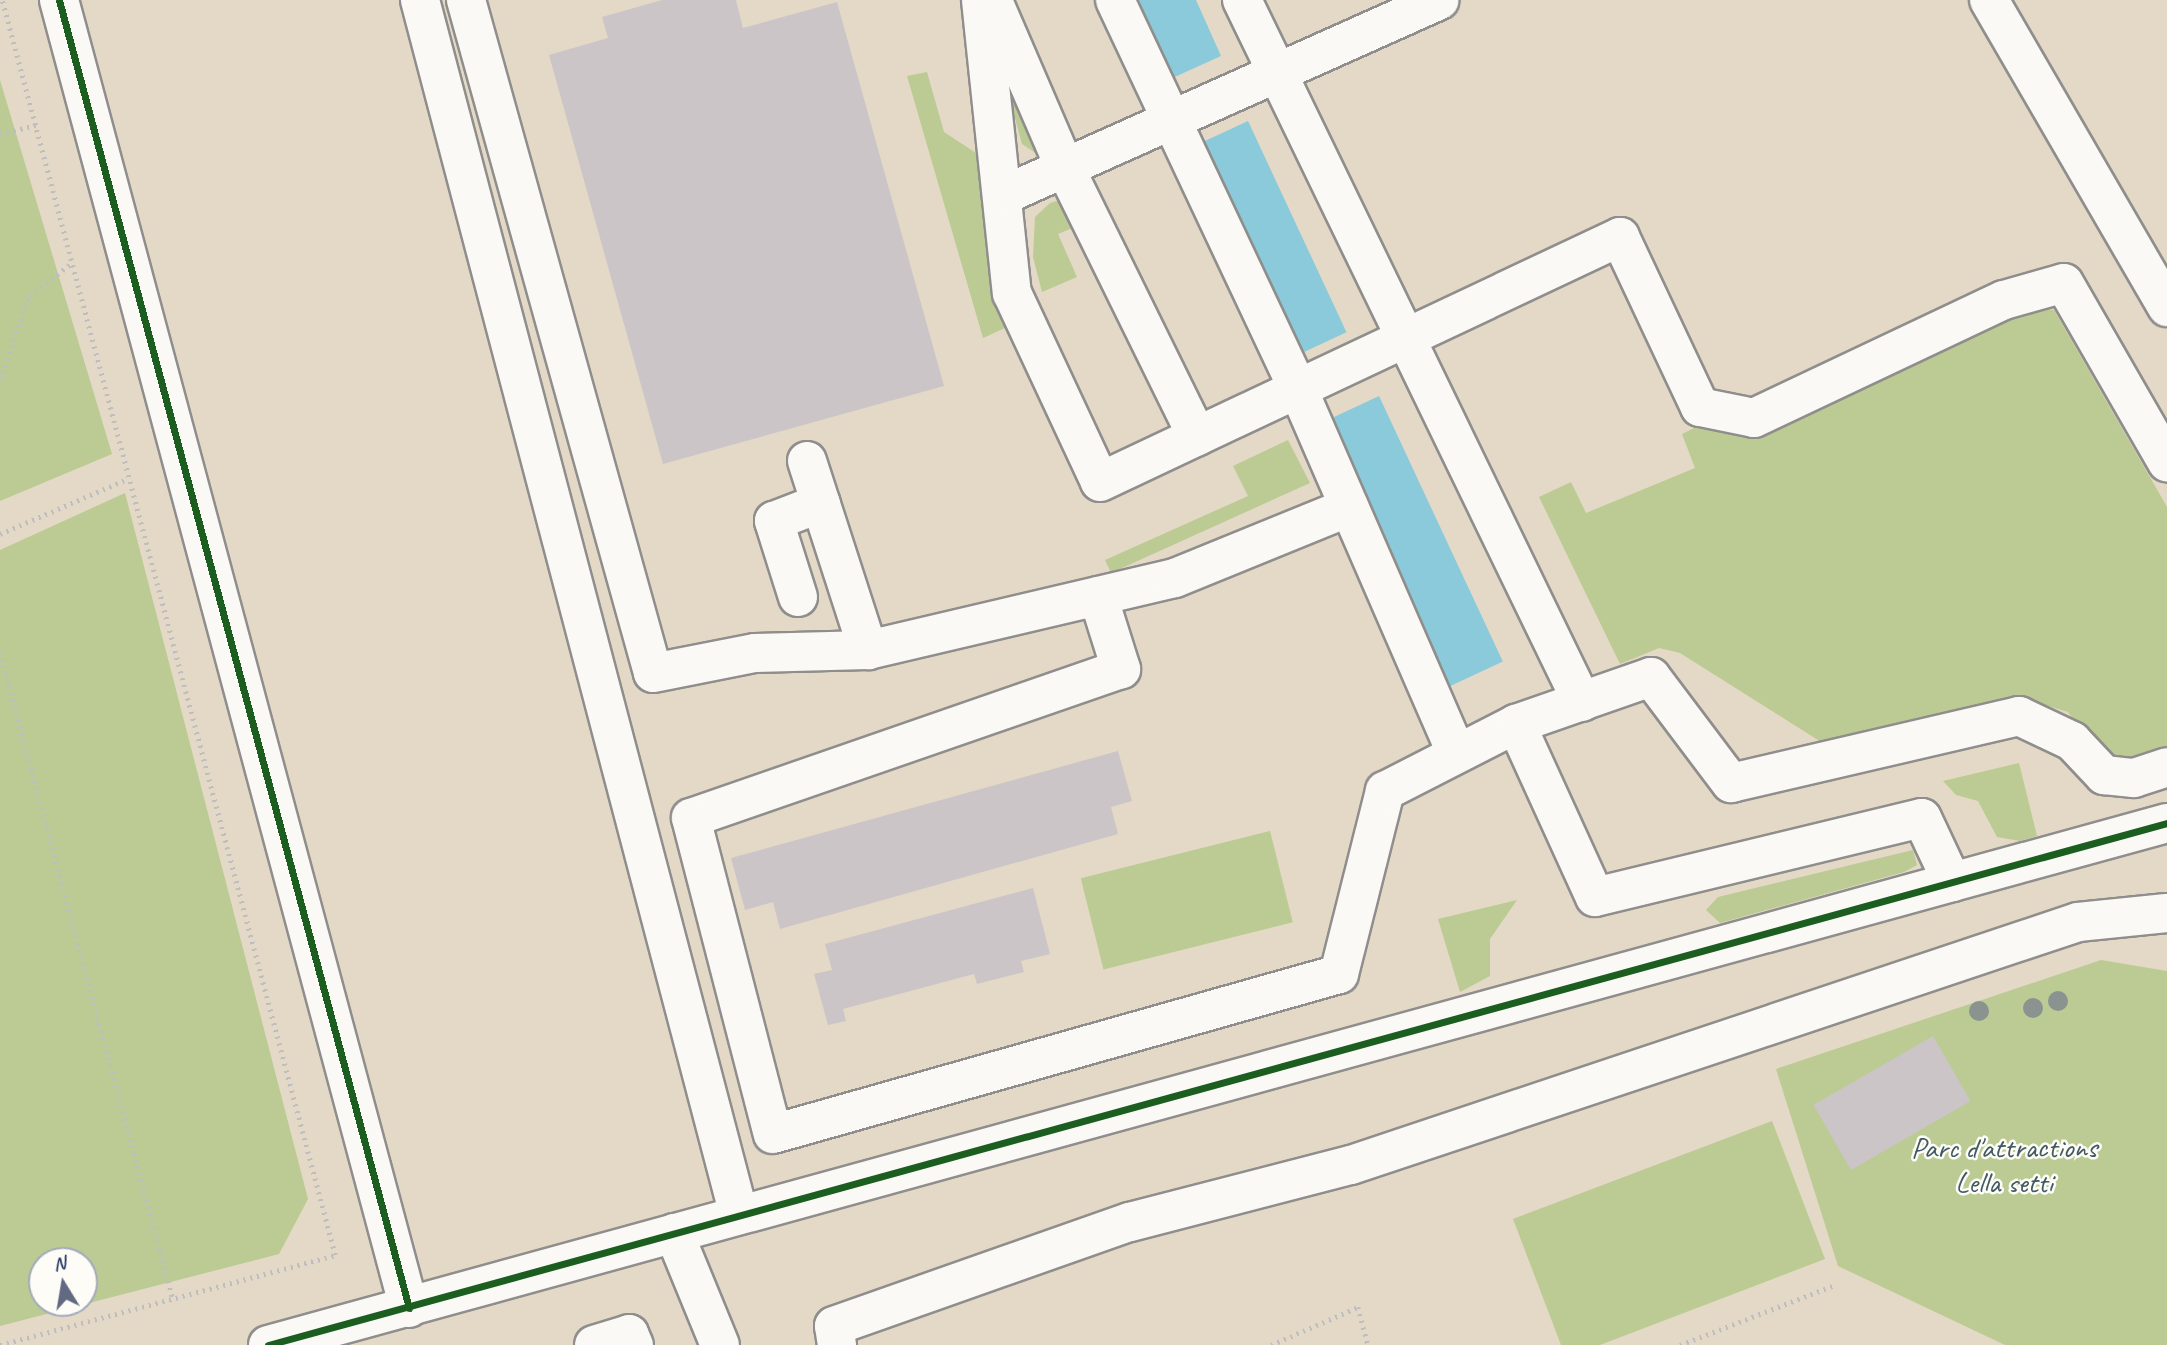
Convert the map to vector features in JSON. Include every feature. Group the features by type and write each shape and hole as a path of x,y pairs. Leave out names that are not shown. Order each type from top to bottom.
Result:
{"street":[{"path":"59,0 408,1308"},
{"path":"420,0 739,1215"},
{"path":"466,0 653,673 755,653 868,650 1175,578 1349,507"},
{"path":"981,0 1004,195 1012,293 1100,482 1620,237 1700,407 1754,418 2004,300 2064,283 2167,462"},
{"path":"993,0 1065,168 1197,436"},
{"path":"1115,0 1298,389 1456,753"},
{"path":"1242,0 1277,75 1410,336 1582,702"},
{"path":"1004,195 1171,118 1277,75 1438,0"},
{"path":"1989,0 2167,307"},
{"path":"807,461 868,650"},
{"path":"798,597 774,521 821,503"},
{"path":"1098,596 1121,669 691,818 773,1134 1339,974 1385,791 1516,724 1651,677 1731,783 2019,716 2072,741 2104,775 2134,778 2167,767"},
{"path":"1516,724 1595,897 1922,818 1952,882"},
{"path":"268,1345 2167,823"},
{"path":"837,1345 835,1326 1130,1222 1351,1165 2078,922 2167,913"},
{"path":"674,1233 720,1345"},
{"path":"594,1345 629,1334 634,1345"}],"path":[{"path":"0,1345 335,1255 2,0"},
{"path":"0,134 36,125"},
{"path":"0,380 29,296 72,263"},
{"path":"0,534 127,479"},
{"path":"0,652 173,1299"},
{"path":"1680,1345 1837,1284"},
{"path":"1271,1345 1358,1307 1368,1345"}],"green space":[{"path":"995,43 1040,156 1022,144"},
{"path":"927,72 944,132 979,155 1016,323 983,338 907,76"},
{"path":"0,80 112,454 0,501"},
{"path":"1073,196 1084,223 1058,234 1077,277 1042,292 1033,257 1035,217 1050,203"},
{"path":"2037,308 2054,310 2167,507 2167,757 2127,768 2086,737 2068,712 2022,698 1829,747 1680,653 1659,648 1620,664 1539,497 1571,482 1586,513 1695,468 1682,434 1712,419"},
{"path":"1288,440 1310,483 1111,573 1105,560 1248,496 1233,466"},
{"path":"125,493 308,1199 279,1254 98,1301 98,1247 28,1247 28,1317 35,1317 0,1326 0,550"},
{"path":"2019,763 2037,836 2020,841 1997,837 1978,801 1956,795 1943,781"},
{"path":"1270,831 1293,922 1104,969 1081,878"},
{"path":"1913,850 1917,865 1904,872 1720,923 1706,910 1718,897"},
{"path":"1517,900 1490,939 1490,976 1460,992 1438,919"},
{"name":"Parc d'attractions Lella setti","path":"2101,960 2167,971 2167,1345 2005,1345 1838,1266 1776,1069"},
{"path":"1772,1121 1825,1259 1600,1345 1561,1345 1513,1219"}],"water":[{"path":"1133,0 1196,0 1221,56 1168,80"},
{"path":"1248,121 1346,332 1295,356 1196,145"},
{"path":"1379,396 1503,662 1449,686 1326,421"}],"building":[{"path":"662,0 736,0 743,28 837,2 944,386 663,464 549,55 608,38 602,17"},
{"path":"1118,751 1132,801 1111,807 1118,834 780,929 773,902 745,910 731,858"},
{"path":"1033,888 1050,954 1021,961 1024,972 977,984 974,974 843,1009 846,1021 828,1025 814,974 832,970 825,944"},
{"path":"1933,1036 1970,1101 1851,1170 1813,1105"}],"cycle path":[{"path":"59,0 409,1308"},
{"path":"268,1345 2167,823"}]}
